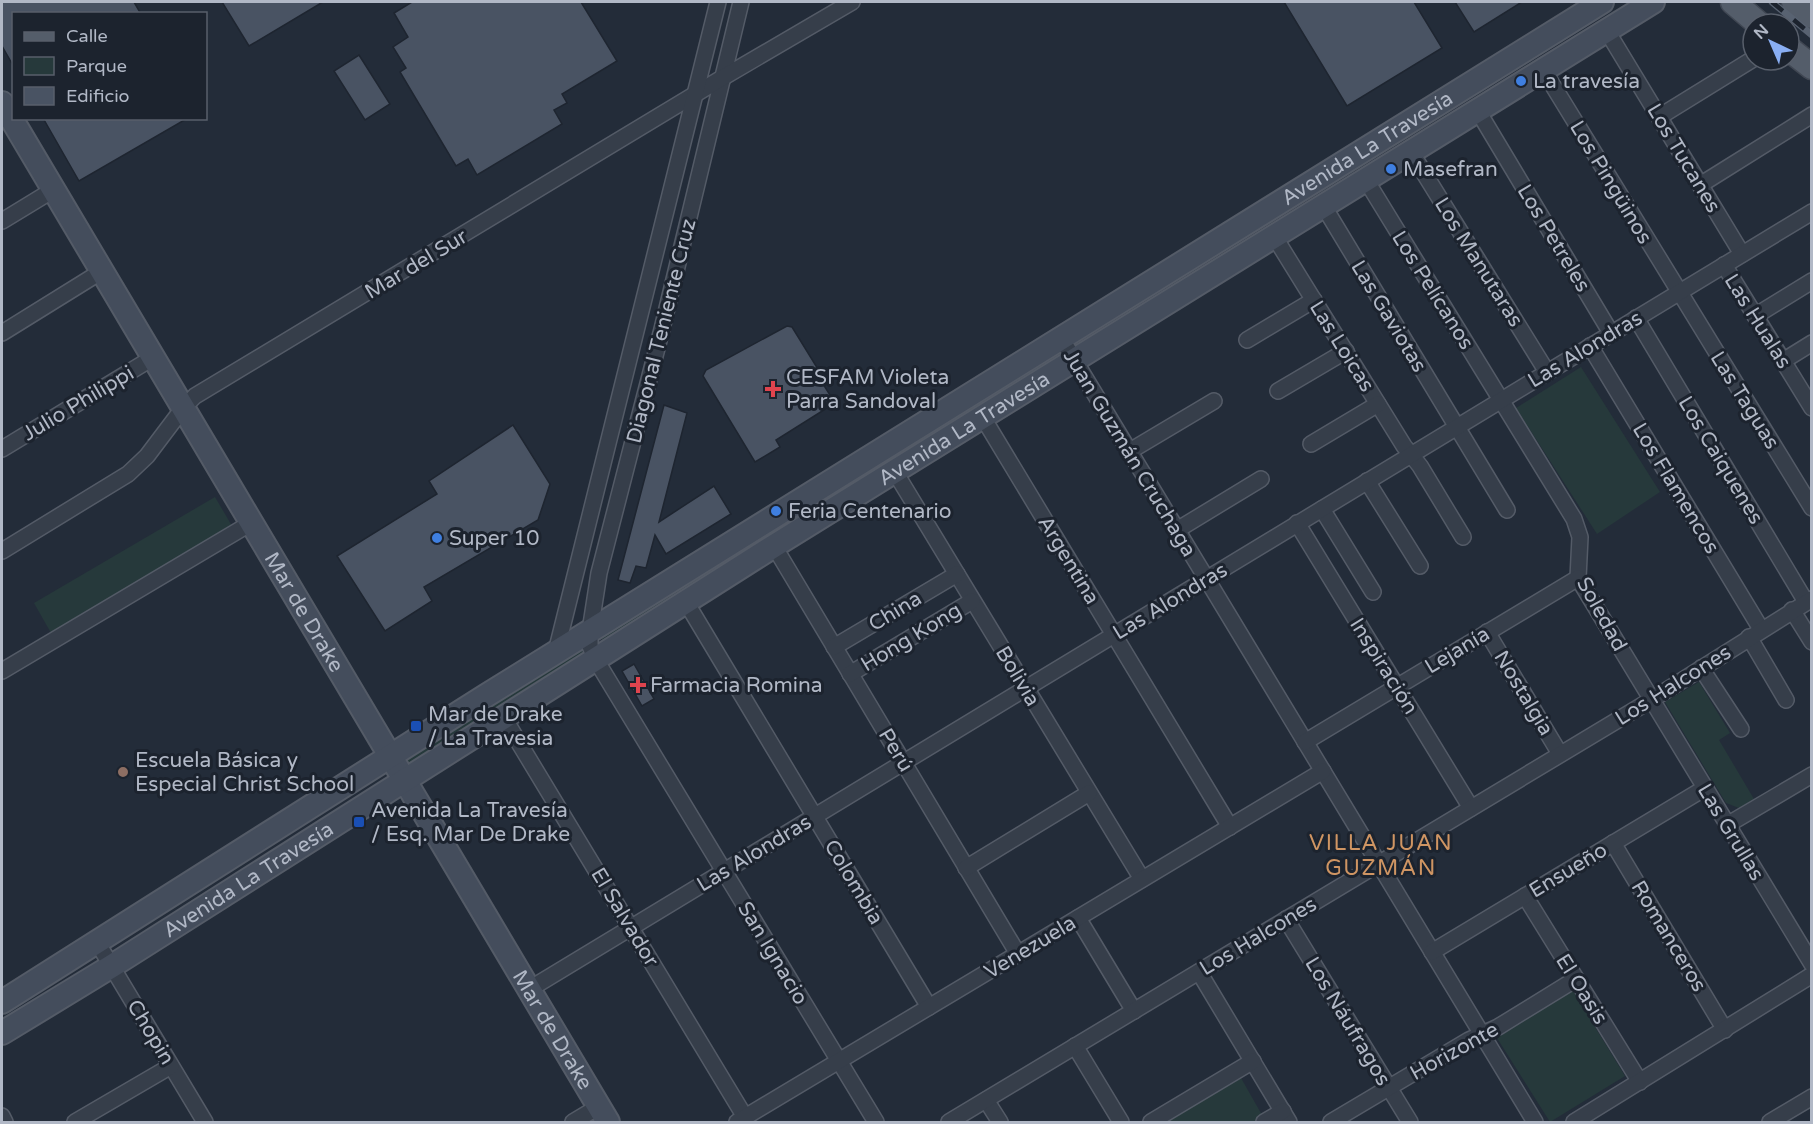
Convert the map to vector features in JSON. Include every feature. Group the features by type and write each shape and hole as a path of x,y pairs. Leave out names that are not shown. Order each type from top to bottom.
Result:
{"main road":[{"path":"1733,2 1745,12"},
{"path":"1794,2 1812,16"}],"street":[{"name":"Diagonal Teniente Cruz","path":"556,652 593,495 718,2"},
{"name":"Diagonal Teniente Cruz","path":"596,660 590,646 590,631 598,573 662,329 741,2"},
{"name":"Mar del Sur","path":"2,551 128,474 147,456 195,396 852,2"},
{"name":"Avenida La Travesía","path":"2,1002 556,652 1602,2"},
{"name":"Avenida La Travesía","path":"2,1033 112,966 982,416 1653,2"},
{"name":"Los Tucanes","path":"1607,31 1742,254"},
{"path":"1659,117 1741,66"},
{"name":"Los Pingüinos","path":"1544,71 1679,292"},
{"name":"Mar de Drake","path":"2,104 184,407 388,758 603,1115"},
{"name":"Los Petreles","path":"1478,111 1611,333"},
{"path":"1700,185 1812,115"},
{"name":"Los Manutaras","path":"1411,152 1547,372"},
{"name":"Los Pelícanos","path":"1366,180 1501,400"},
{"path":"2,221 53,190"},
{"name":"Las Gaviotas","path":"1323,206 1507,510"},
{"name":"Las Alondras","path":"528,990 1812,212"},
{"name":"Las Loicas","path":"1274,236 1463,537"},
{"name":"Las Hualas","path":"1724,265 1811,407"},
{"path":"2,333 102,271"},
{"path":"1755,316 1812,281"},
{"name":"Las Taguas","path":"1679,292 1812,508"},
{"path":"1247,340 1314,300"},
{"name":"Los Caiquenes","path":"1636,318 1809,600"},
{"name":"Juan Guzmán Cruchaga","path":"1061,338 1535,1122"},
{"path":"1783,361 1812,343"},
{"name":"Los Flamencos","path":"1590,346 1755,633 1786,700"},
{"path":"1278,391 1346,351"},
{"name":"Julio Philippi","path":"2,448 154,357"},
{"name":"Soledad","path":"1501,400 1578,528 1580,537 1578,578 1651,700"},
{"path":"1130,452 1214,401"},
{"path":"1311,444 1378,404"},
{"name":"Argentina","path":"982,416 1230,826"},
{"name":"Bolivia","path":"895,472 1142,879"},
{"path":"1177,530 1261,479"},
{"path":"1367,481 1420,566"},
{"path":"1322,509 1373,592"},
{"path":"2,671 250,523"},
{"name":"Inspiración","path":"1297,523 1472,808"},
{"name":"Perú","path":"774,546 1018,954"},
{"name":"China","path":"834,647 957,574"},
{"name":"Lejanía","path":"1305,742 1578,578"},
{"name":"Los Halcones","path":"949,1122 1651,700 1809,600"},
{"name":"Hong Kong","path":"850,674 972,601"},
{"name":"Colombia","path":"686,602 929,1007"},
{"path":"1792,610 1812,642"},
{"name":"Nostalgia","path":"1487,632 1560,754"},
{"name":"San Ignacio","path":"596,660 876,1122"},
{"path":"1701,668 1741,729"},
{"name":"Las Grullas","path":"1651,700 1812,964"},
{"name":"El Salvador","path":"504,718 631,927 741,1120"},
{"name":"Venezuela","path":"741,1120 1323,771"},
{"path":"1727,825 1812,775"},
{"name":"Ensueño","path":"1432,952 1705,788"},
{"path":"966,868 1089,793"},
{"name":"Romanceros","path":"1613,843 1725,1030"},
{"name":"El Oasis","path":"1525,896 1640,1082"},
{"path":"1078,918 1134,1011"},
{"name":"Los Náufragos","path":"1286,920 1410,1122"},
{"name":"Chopin","path":"97,942 205,1122"},
{"path":"1199,972 1286,1117 1264,1122"},
{"path":"1574,1122 1812,975"},
{"name":"Horizonte","path":"1331,1122 1469,1040 1498,1027 1576,979"},
{"path":"1076,1046 1121,1122"},
{"path":"1151,1122 1253,1061"},
{"path":"81,1121 171,1066"},
{"path":"1770,1122 1812,1097"},
{"path":"986,1100 1000,1122"},
{"path":"573,1122 603,1115"},
{"path":"2,1116 5,1122"}],"green space":[{"path":"1058,350 1061,357 606,645 599,635"},
{"path":"1581,367 1660,492 1597,534 1516,408"},
{"path":"215,497 232,526 51,633 34,603"},
{"path":"581,648 585,656 409,765 405,755"},
{"path":"1699,682 1730,733 1719,740 1754,799 1739,808 1726,803 1665,702"},
{"path":"1573,991 1625,1076 1550,1122 1497,1038"},
{"path":"1241,1078 1266,1122 1163,1122"}],"building":[{"path":"2,2 134,2 140,12 12,12 12,64 2,46"},
{"path":"222,2 323,2 249,46"},
{"path":"412,2 581,2 617,61 562,94 567,103 554,110 562,124 477,175 468,159 456,166 400,72 406,68 393,47 408,37 394,13"},
{"path":"1284,2 1414,2 1442,48 1347,106"},
{"path":"1455,2 1522,2 1474,32"},
{"path":"359,55 390,104 365,120 334,71"},
{"path":"44,120 185,120 79,181"},
{"path":"787,326 792,327 821,374 818,376 835,403 776,440 780,447 755,462 703,376 706,370"},
{"path":"664,405 687,413 659,522 714,486 731,514 666,554 655,535 646,568 636,566 630,583 618,580"},
{"name":"Super 10","path":"513,425 550,484 538,520 424,587 432,601 385,631 337,556 437,494 429,481"},
{"name":"Farmacia Romina","path":"634,664 654,699 642,706 622,671"}],"railway":[{"path":"1772,2 1812,35"}],"place":[{"name":"La travesía","path":"1521,81"},
{"name":"Masefran","path":"1391,169"},
{"name":"CESFAM Violeta Parra Sandoval","path":"773,389"},
{"name":"Feria Centenario","path":"776,511"},
{"name":"Super 10","path":"437,538"},
{"name":"Farmacia Romina","path":"638,685"},
{"name":"Mar de Drake / La Travesia","path":"416,726"},
{"name":"Escuela Básica y Especial Christ School","path":"123,772"},
{"name":"Avenida La Travesía / Esq. Mar De Drake","path":"359,822"}],"district":[{"name":"VILLA JUAN GUZMÁN","path":"1381,854"}]}
